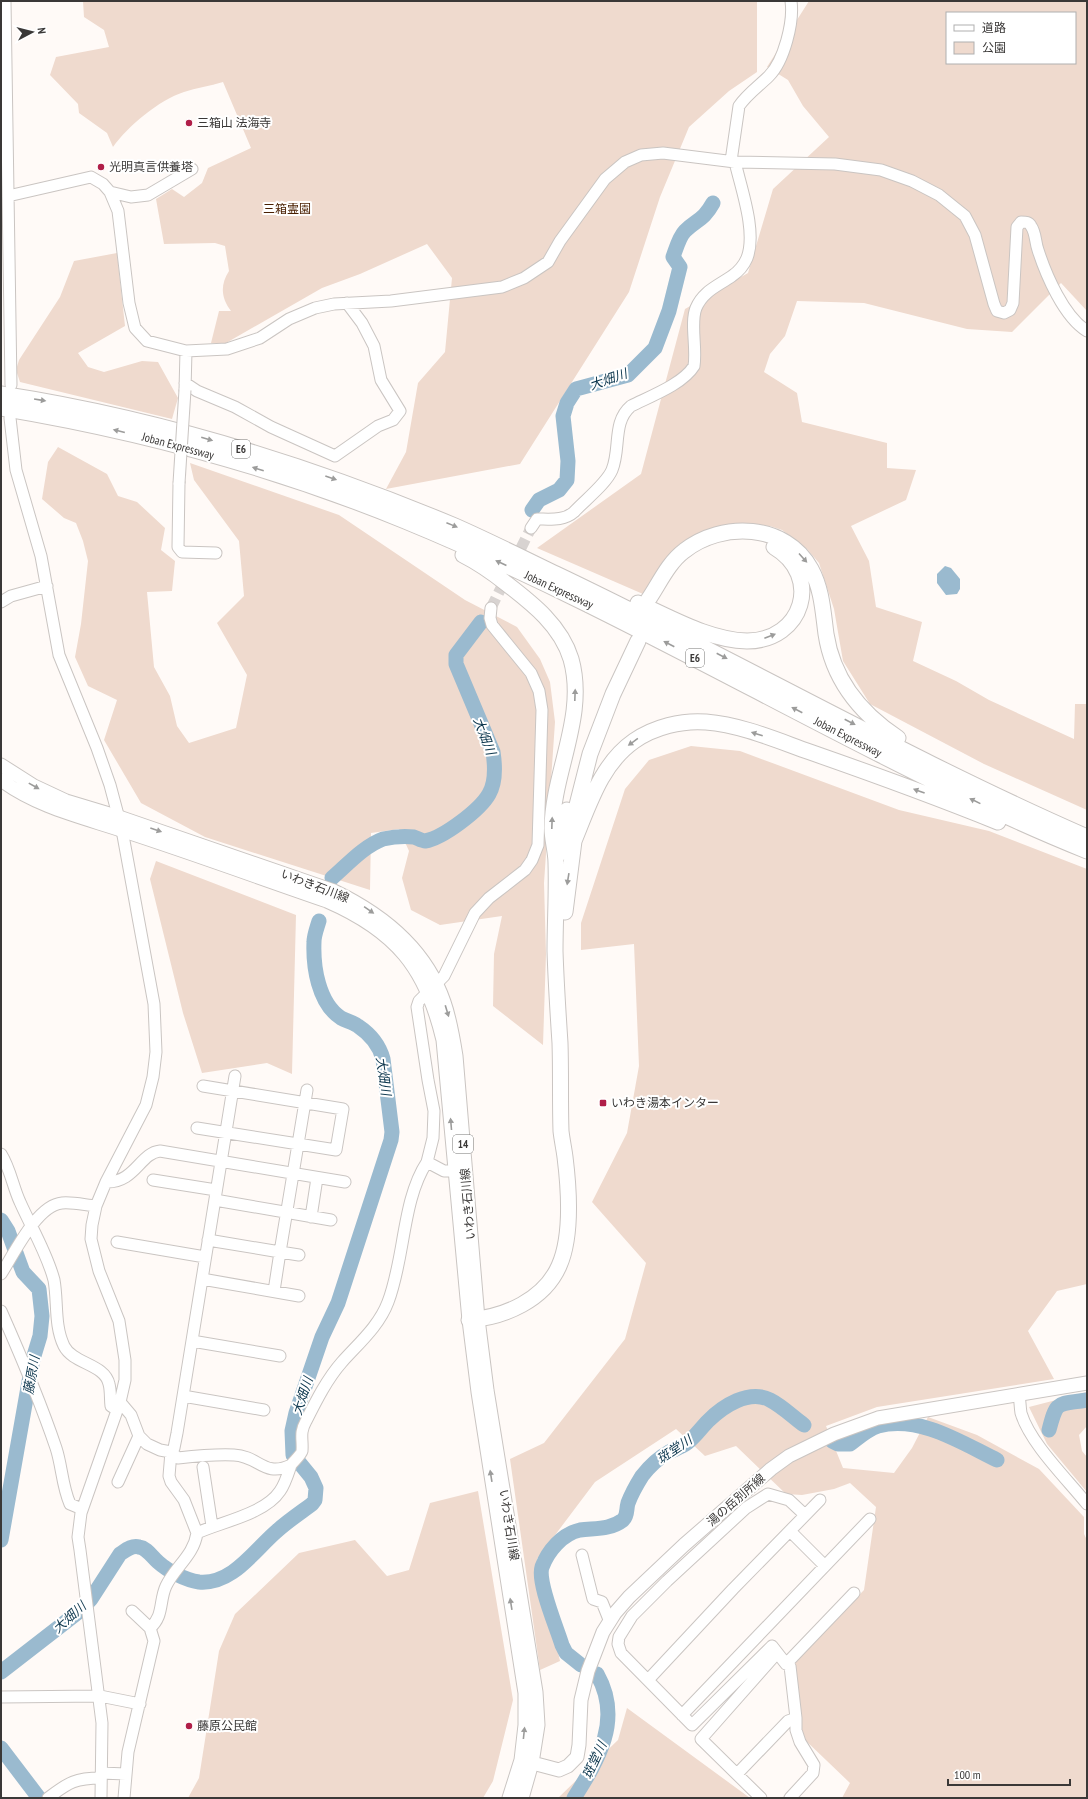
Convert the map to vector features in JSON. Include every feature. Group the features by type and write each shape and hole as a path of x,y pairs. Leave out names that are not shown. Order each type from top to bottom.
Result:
{"highway":[{"name":"Joban Expressway","path":"6,390 163,427 238,448 353,486 473,535 618,604 1010,803 1087,836"},
{"name":"Joban Expressway","path":"5,413 94,425 152,439 296,480 404,520 498,561 606,613 949,788 1087,853"},
{"path":"296,480 349,506 472,560 532,603 558,632 570,657 576,683 576,698 572,726 560,769 552,831 556,861 555,953 560,1054 561,1134 565,1158 568,1201 566,1243 559,1266 545,1287 527,1303 504,1312 474,1320"},
{"path":"473,535 615,593 703,632 729,639 749,641 761,639 782,631 795,617 803,591 802,582 794,565 780,551 771,545 750,540 730,540 712,544 694,554 680,567 653,602 672,562 689,548 708,537 720,533 745,530 768,534 779,539 798,552 812,570 821,597 826,635 834,666 847,692 864,712 880,726 907,743 1087,836"},
{"path":"556,861 582,751 606,684 634,639 590,754 576,809 574,841 566,889 564,930 570,1134 565,1158"},
{"path":"574,841 606,770 623,750 646,734 664,727 682,723 704,722 732,726 755,732 1087,853"}],"main road":[{"name":"いわき石川線","path":"1,765 34,786 66,801 119,817 334,892 359,903 387,923 414,949 432,988"},
{"name":"いわき石川線","path":"1,780 34,800 80,818 122,830 327,901 352,912 375,926 393,942 444,1000 451,1025 456,1056 460,1171 474,1320 489,1398 536,1692 538,1725 527,1761 509,1798"},
{"name":"湯の岳別所線","path":"527,1761 559,1770 568,1766 577,1757 581,1700 588,1671 604,1632 610,1622 629,1597 657,1571 771,1469 789,1456 815,1442 850,1427 878,1418 1087,1383"},
{"name":"いわき石川線","path":"522,1798 527,1761"}],"street":[{"path":"5,1 8,196 5,271 6,390"},
{"path":"531,528 537,519 564,518 574,512 611,472 615,461 620,420 626,411 631,406 682,380 694,366 695,309 702,296 712,288 733,276 740,269 747,258 750,243 749,227 733,161 739,106 744,99 771,75 781,56 790,28 792,9 791,1"},
{"path":"8,196 91,177 103,184 110,192 118,211 129,302 135,328 147,341 186,351 226,349 260,338 290,319 315,308 334,304 391,301 502,287 524,278 548,262 560,241 605,179 625,162 641,155 663,153 733,161 836,164 881,170 912,181 939,195 965,216 975,235 994,304 997,310 1004,313 1010,310 1013,303 1017,227 1021,222 1027,222 1031,225 1038,249 1060,299 1074,320 1087,331"},
{"path":"110,192 131,197 148,195 192,169"},
{"path":"185,386 235,407 271,427 335,456 378,426 393,420 400,411 381,380 374,346 362,323 347,303"},
{"path":"186,351 179,483 178,547 182,552 216,553"},
{"path":"5,413 6,435 41,556 59,655 97,748 119,817 154,1004 156,1052 153,1077 146,1105 106,1182 96,1206 92,1232 94,1254 99,1272 119,1321 125,1360 125,1380 118,1406 82,1509 78,1537 100,1696 102,1723 101,1798"},
{"path":"1,602 11,596 46,586"},
{"path":"197,1533 212,1526 248,1514 266,1504 280,1491 294,1462 302,1452 301,1433 320,1393 342,1363 374,1327 388,1301 400,1260 406,1223 417,1180 427,1162 433,1138 434,1111 417,1007 419,1001 444,976 475,913 489,898 525,870 532,860 538,845 542,710 539,691 531,673 492,625 490,618 491,608"},
{"path":"150,1628 158,1618 164,1593 174,1573 192,1548 197,1533 184,1500 171,1482 169,1476 171,1452 174,1448 183,1396 235,1076"},
{"path":"197,1128 220,1133 226,1132 336,1150 343,1109 203,1086"},
{"path":"274,1291 307,1090"},
{"path":"106,1182 114,1182 123,1179 155,1152 345,1182"},
{"path":"1,1154 19,1202 53,1279 57,1319 64,1346 73,1356 101,1372 107,1378 111,1406 118,1406 131,1415 139,1436 147,1444 160,1450 171,1452 178,1458 220,1455 242,1456 269,1469 278,1471 294,1462"},
{"path":"427,1162 444,1171 460,1171"},
{"path":"311,1217 317,1178"},
{"path":"153,1180 287,1213 331,1220"},
{"path":"1,1274 30,1228 44,1211 52,1206 62,1203 96,1206"},
{"path":"208,1240 299,1255"},
{"path":"117,1242 206,1257"},
{"path":"202,1279 299,1296"},
{"path":"1,1311 38,1397 56,1450 66,1495 70,1504 82,1509"},
{"path":"192,1341 280,1356"},
{"path":"1019,1394 1021,1412 1026,1425 1042,1448 1087,1504"},
{"path":"183,1396 264,1410"},
{"path":"118,1482 139,1436"},
{"path":"203,1467 212,1526"},
{"path":"790,1798 813,1773 814,1765 800,1742 796,1730 790,1666 786,1664 772,1646 692,1725 621,1653 618,1644 619,1637 632,1616 667,1581 746,1508 768,1494 789,1500 805,1515"},
{"path":"648,1680 733,1589 820,1500"},
{"path":"682,1715 870,1519"},
{"path":"790,1531 825,1566"},
{"path":"582,1555 593,1599 602,1602 610,1622"},
{"path":"657,1571 667,1581"},
{"path":"786,1664 854,1593"},
{"path":"124,1798 128,1752 154,1641 150,1628 132,1611"},
{"path":"761,1798 701,1739 777,1653"},
{"path":"1,1697 100,1696 140,1704"},
{"path":"737,1774 788,1721 796,1718"},
{"path":"51,1796 75,1780 126,1774"}],"green space":[{"name":"三箱霊園","path":"83,1 757,1 757,72 729,91 689,127 660,197 629,292 520,464 386,489 406,452 418,383 445,352 452,278 427,244 360,274 322,288 226,343 211,343 219,311 231,311 225,301 223,291 224,281 229,271 225,246 215,243 164,244 156,199 172,189 184,197 202,183 208,168 251,148 223,82 184,92 164,101 135,122 113,147 107,133 79,113 78,104 50,75 56,57 109,47 104,30 84,17"},
{"path":"809,1 1087,1 1087,311 1061,283 1012,332 967,329 864,303 797,301 785,336 770,354 764,372 797,393 802,422 887,443 887,468 916,470 906,500 851,526 869,561 876,607 922,622 913,661 956,681 989,700 1074,739 1075,704 1087,704 1087,810 984,764 870,704 843,661 834,609 819,563 807,549 782,530 770,526 728,525 699,534 643,594 537,548 641,474 685,309 748,273 773,189 829,137 803,106 788,80 767,67"},
{"path":"117,253 125,326 78,353 88,367 104,372 142,361 158,362 178,398 172,419 20,382 16,370 19,360 60,297 74,261"},
{"path":"58,447 107,474 118,496 137,502 165,528 161,550 175,561 172,591 147,592 154,667 170,696 177,726 189,743 236,728 247,675 217,623 244,596 239,541 194,480 190,463 339,515 465,600 517,627 540,659 550,682 555,722 544,883 546,954 543,1045 493,1006 494,954 502,916 440,925 411,910 402,878 409,851 399,829 371,833 370,890 205,837 141,803 104,740 117,700 88,686 75,657 81,624 88,561 83,541 76,523 64,518 42,499 48,462"},
{"path":"691,746 740,751 899,810 989,831 1087,869 1087,1284 1057,1291 1028,1331 1054,1379 877,1407 826,1426 843,1468 894,1473 912,1448 928,1417 977,1435 1039,1469 1084,1517 1084,1534 1087,1540 1087,1798 842,1798 850,1783 803,1738 794,1662 864,1590 876,1507 850,1483 834,1489 802,1495 786,1494 736,1446 705,1456 676,1429 595,1482 537,1559 560,1661 540,1670 510,1459 544,1443 625,1339 646,1263 592,1202 627,1133 639,1066 634,944 581,950 581,923 625,789 649,760"},
{"path":"156,861 296,915 292,1074 267,1063 202,1073 183,1013 150,879"},
{"path":"1087,1392 1087,1426 1079,1435 1082,1451 1087,1457 1087,1492 1047,1444 1029,1407"},
{"path":"478,1491 513,1700 493,1781 483,1798 188,1798 199,1778 219,1651 235,1614 299,1553 355,1540 387,1576 409,1570 430,1503"},
{"path":"627,1708 750,1798 558,1798 618,1740"}],"water":[{"path":"945,566 951,568 960,579 960,589 957,594 946,595 937,583 937,574"}],"waterway":[{"name":"大畑川","path":"532,510 539,500 559,490 567,480 568,461 563,416 567,403 576,389 628,375 655,348 669,311 680,267 673,257 678,243 685,231 703,217 713,203"},
{"name":"大畑川","path":"332,878 362,851 383,839 414,837 425,841 441,835 470,815 478,808 489,794 494,779 493,752 456,664 456,655 481,622"},
{"name":"大畑川","path":"1,1672 81,1610 91,1599 120,1554 131,1547 142,1548 147,1551 162,1565 177,1575 199,1582 211,1581 222,1578 233,1572 252,1556 278,1530 312,1504 315,1500 316,1488 311,1477 293,1455 292,1431 296,1413 322,1337 338,1303 391,1140 392,1132 383,1059 379,1049 374,1040 362,1029 354,1023 341,1018 333,1011 322,994 318,983 314,942 319,921"},
{"name":"藤原川","path":"1,1220 8,1231 23,1272 39,1289 42,1316 40,1336 33,1359 1,1540"},
{"name":"斑堂川","path":"581,1665 566,1653 562,1645 542,1583 542,1567 556,1544 573,1532 613,1526 623,1520 634,1490 642,1476 651,1466 665,1454 687,1443 714,1415 737,1401 745,1398 762,1397 774,1402 804,1425"},
{"name":"斑堂川","path":"1049,1430 1054,1413 1060,1405 1087,1400"},
{"name":"斑堂川","path":"832,1441 838,1444 850,1444 874,1427 894,1424 909,1424 940,1432 997,1460"},
{"name":"斑堂川","path":"574,1798 599,1754 607,1723 608,1707 604,1691 597,1674"},
{"name":"藤原川","path":"1,1748 39,1798"}],"tunnel":[{"path":"491,608 531,528"}],"place":[{"name":"三箱山 法海寺","path":"189,123"},
{"name":"光明真言供養塔","path":"101,167"},
{"name":"いわき湯本インター","path":"603,1103"},
{"name":"藤原公民館","path":"189,1726"}]}
